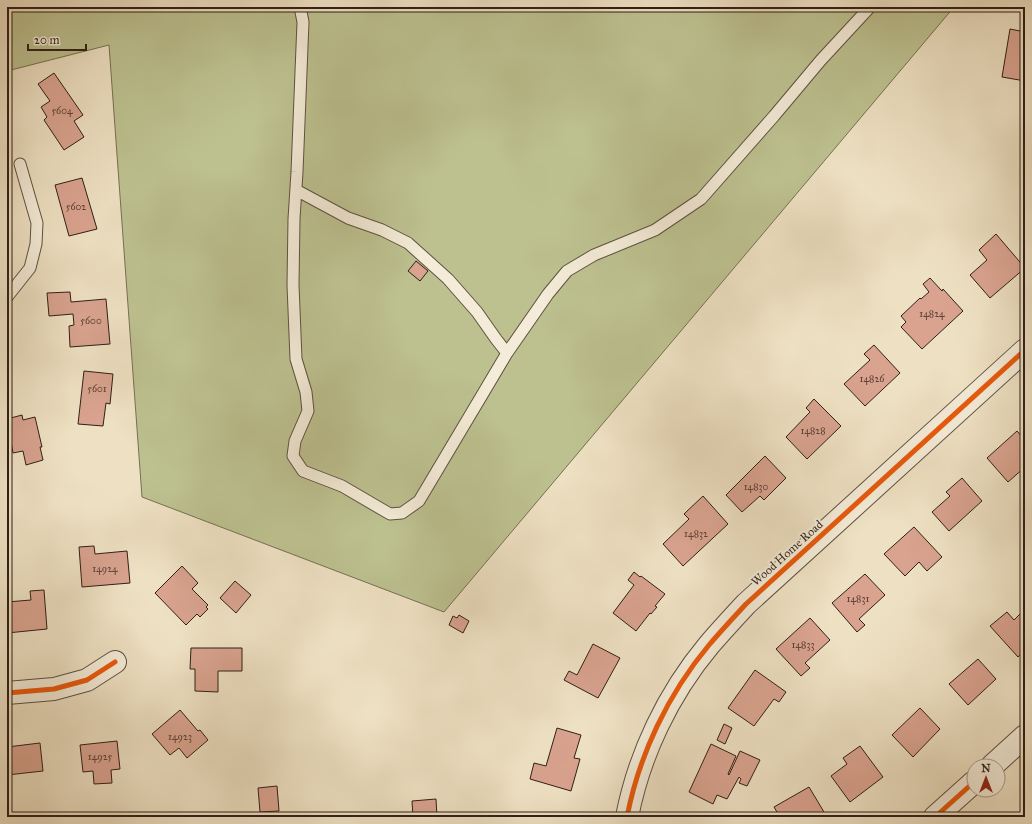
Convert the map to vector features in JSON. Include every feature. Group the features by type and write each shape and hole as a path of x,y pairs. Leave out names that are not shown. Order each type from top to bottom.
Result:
{"street":[{"name":"Wood Home Road","path":"627,817 630,800 650,743 668,706 708,646 746,604 1025,350"},
{"path":"7,693 54,689 87,680 115,662"},
{"path":"1001,758 1025,736"},
{"path":"935,817 966,789"}],"lane":[{"path":"300,7 303,22 294,219 293,286 296,359 306,392 308,411 295,441 293,456 303,471 342,486 390,514 402,513 418,501 507,353 548,294 567,271 594,255 655,230 700,199 774,116 821,60 870,7"},
{"path":"7,298 30,268 36,244 37,223 20,164"},
{"path":"296,190 348,218 382,230 408,243 448,279 477,312 507,353"}],"green space":[{"path":"7,7 954,7 444,612 142,497 109,45 7,71"}],"building":[{"path":"1010,29 1025,32 1025,81 1002,77"},
{"path":"54,73 83,115 74,121 84,137 64,150 44,120 47,117 41,107 50,101 38,84"},
{"path":"82,178 97,229 69,236 55,185"},
{"path":"996,234 1025,268 990,298 970,275 987,260 979,250"},
{"path":"416,261 428,271 420,281 408,271"},
{"path":"930,278 942,291 943,289 963,311 922,349 901,327 906,322 901,316 920,298 921,299 929,292 923,284"},
{"path":"70,292 71,302 106,299 110,344 70,347 69,326 74,325 73,314 49,316 47,293"},
{"path":"874,345 900,373 865,406 844,384 870,360 864,354"},
{"path":"84,371 113,374 110,404 106,403 103,426 78,424"},
{"path":"814,399 841,426 807,459 786,437 810,412 806,408"},
{"path":"22,415 23,420 35,417 42,447 40,447 43,460 26,465 23,451 13,453 11,442 7,443 7,419"},
{"path":"1017,431 1025,440 1025,467 1008,482 987,458"},
{"path":"765,456 786,478 764,500 760,496 742,512 726,495"},
{"path":"962,478 982,501 949,531 932,512 950,496 946,492"},
{"path":"703,496 728,524 683,566 663,544 689,519 684,514"},
{"path":"914,527 942,557 927,571 919,562 905,576 884,554"},
{"path":"94,546 95,554 127,551 130,583 82,587 79,547"},
{"path":"182,566 198,583 192,589 208,605 206,607 208,609 200,617 197,614 186,625 155,593"},
{"path":"634,572 665,594 655,606 657,607 651,614 650,613 636,631 613,613 634,585 628,580"},
{"path":"865,574 885,595 859,619 865,625 857,632 832,603"},
{"path":"235,581 251,595 236,613 220,598"},
{"path":"44,590 47,629 7,633 7,602 31,600 30,591"},
{"path":"1025,609 1025,650 1018,657 990,626 1007,612 1014,620"},
{"path":"459,615 469,621 463,633 449,625 453,616 457,618"},
{"path":"810,618 830,640 805,663 810,668 801,676 776,649"},
{"path":"593,644 620,658 598,698 564,680 569,671 577,675"},
{"path":"191,648 242,648 242,671 218,671 218,692 195,691 195,669 190,669"},
{"path":"978,659 996,679 968,705 949,684"},
{"path":"755,670 786,692 779,702 774,699 754,726 728,708"},
{"path":"920,708 940,729 913,757 892,735"},
{"path":"180,710 208,740 187,758 179,748 170,755 152,734"},
{"path":"724,724 732,728 725,744 717,740"},
{"path":"557,728 581,735 574,758 580,759 571,791 530,779 534,763 546,766"},
{"path":"117,741 120,769 111,770 112,783 94,784 93,771 83,772 80,745"},
{"path":"40,743 43,771 7,775 7,747"},
{"path":"711,744 736,756 728,774 729,775 740,751 760,760 747,786 739,783 741,779 739,777 727,799 717,795 713,804 689,792"},
{"path":"860,746 883,777 850,802 831,776 847,764 843,758"},
{"path":"277,786 279,811 260,812 258,788"},
{"path":"809,787 824,812 815,817 780,817 774,807"},
{"path":"436,799 437,817 413,817 412,801"},
{"path":"544,814 566,817 543,817"}],"cycle path":[{"path":"627,817 639,771 657,726 681,684 709,645 746,604 1025,350"},
{"path":"7,693 54,689 87,680 115,662"},
{"path":"935,817 966,789"}]}
